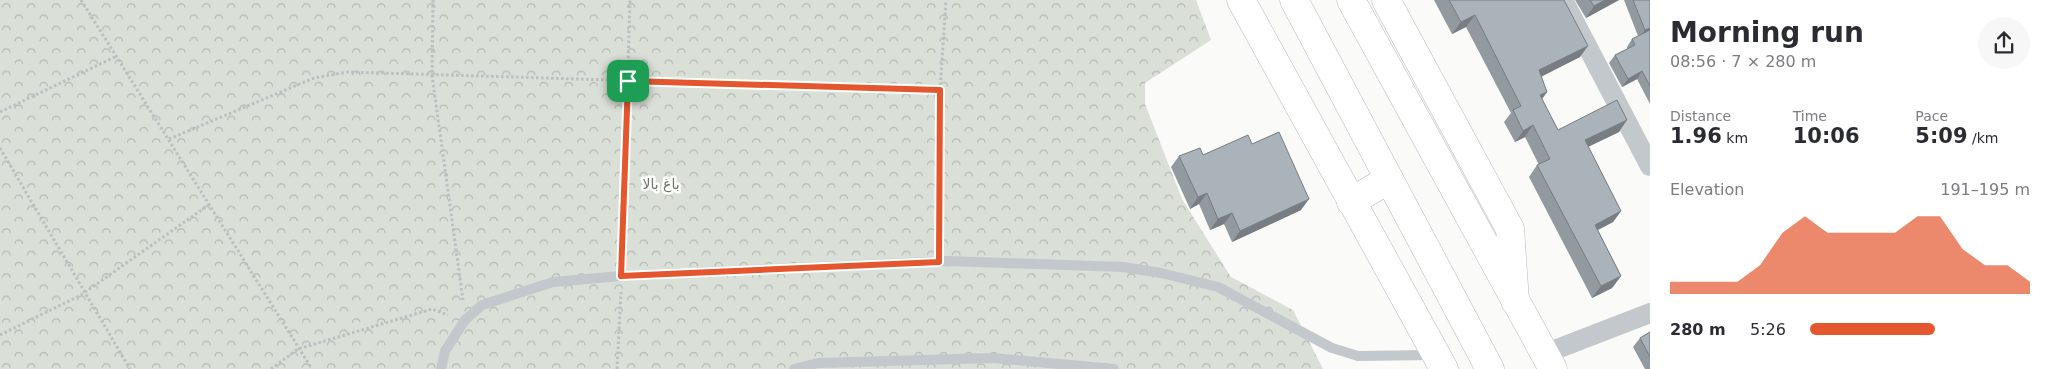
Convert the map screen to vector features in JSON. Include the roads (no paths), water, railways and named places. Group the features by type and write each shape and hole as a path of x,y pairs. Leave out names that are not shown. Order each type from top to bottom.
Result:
{"main road":[{"path":"1242,0 1352,202 1437,364"},
{"path":"1294,0 1490,369"},
{"path":"1351,0 1548,362"},
{"path":"1386,0 1510,229 1515,301"},
{"path":"1352,202 1390,179"}],"street":[{"path":"1563,0 1650,166"},
{"path":"1548,362 1650,313"}],"lane":[{"path":"441,369 445,351 466,320 482,305 553,282 621,276 939,262 1123,267 1161,273 1218,287 1332,348 1358,356 1437,364"},
{"path":"794,369 818,363 993,358 1114,369"}],"park label":[{"name":"باغ بالا","path":"661,184"}]}
